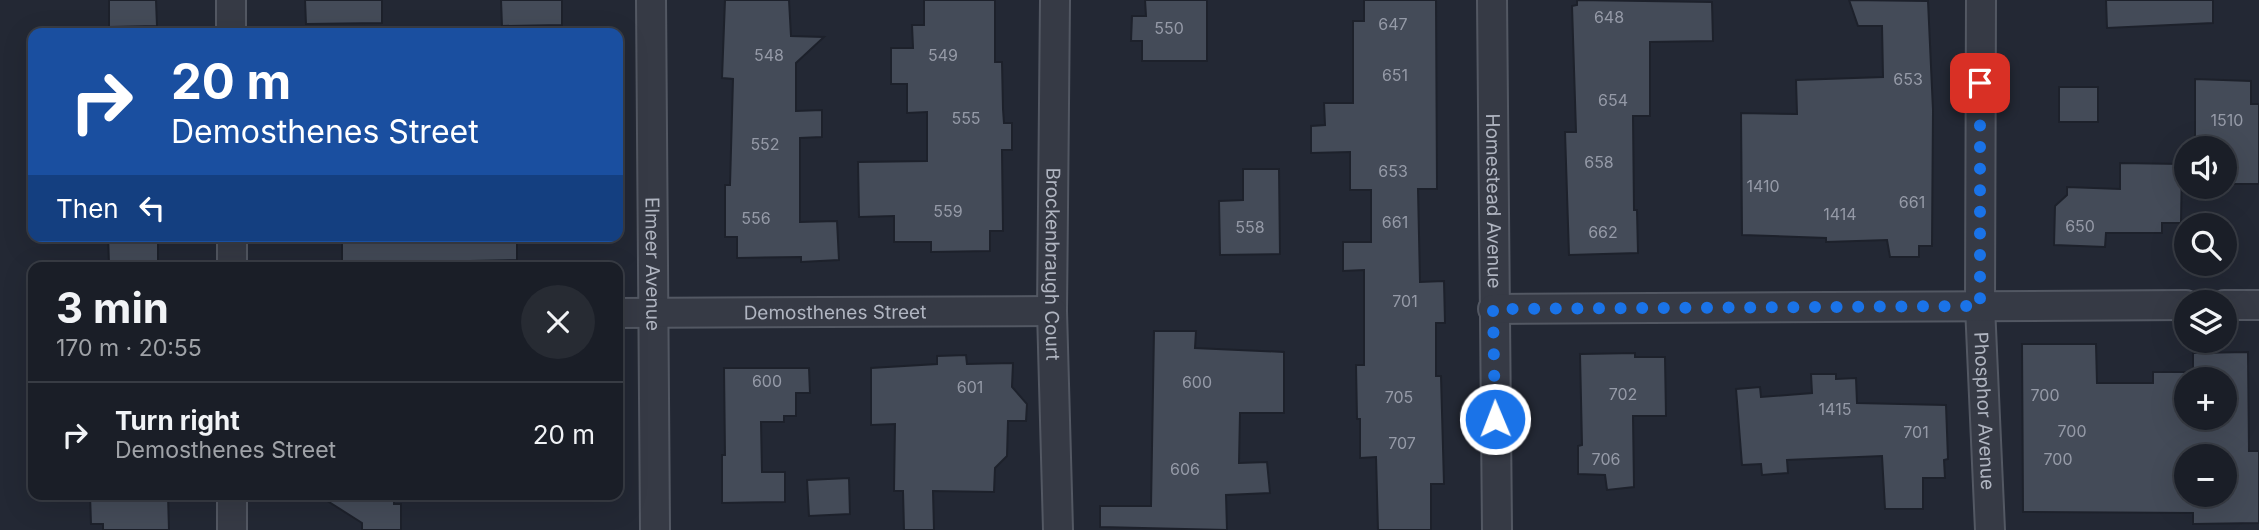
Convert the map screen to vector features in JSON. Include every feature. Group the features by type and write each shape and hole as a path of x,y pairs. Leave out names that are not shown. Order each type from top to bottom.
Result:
{"street":[{"path":"231,0 231,28"},
{"name":"Elmeer Avenue","path":"651,0 655,530"},
{"name":"Brockenbraugh Court","path":"1055,0 1052,310 1058,530"},
{"name":"Homestead Avenue","path":"1492,0 1497,530"},
{"name":"Phosphor Avenue","path":"1981,0 1980,306 1990,530"},
{"path":"232,242 232,262"},
{"path":"2237,305 2259,304"},
{"path":"1493,309 2174,305"},
{"name":"Demosthenes Street","path":"623,313 1052,310"},
{"path":"232,500 232,530"}],"building":[{"path":"109,0 156,0 157,26 109,27"},
{"path":"305,0 382,0 382,23 306,24"},
{"path":"501,0 562,0 562,25 502,26"},
{"path":"725,0 789,0 791,36 824,37 796,63 796,111 822,110 822,137 800,138 800,222 837,221 839,260 801,262 801,257 737,258 737,237 725,237 725,185 730,185 733,79 722,78"},
{"path":"924,0 995,0 995,62 1002,62 1004,123 1012,123 1012,150 1002,150 1003,231 990,231 990,251 931,252 931,242 894,242 894,216 859,217 858,162 927,161 927,112 907,113 907,84 891,84 891,48 913,48 912,25 924,25"},
{"path":"1145,0 1207,0 1207,61 1142,61 1142,41 1131,41 1132,16 1146,16"},
{"path":"1364,0 1436,0 1437,189 1418,189 1420,282 1444,281 1445,323 1436,323 1436,376 1441,376 1444,484 1431,484 1431,530 1378,530 1376,457 1360,458 1360,419 1357,419 1356,365 1364,365 1364,270 1343,271 1343,242 1371,242 1371,190 1350,190 1350,152 1311,153 1311,126 1325,125 1324,103 1353,103 1353,21 1364,21"},
{"path":"1577,0 1712,2 1713,41 1650,42 1650,116 1633,116 1634,210 1637,210 1638,253 1569,255 1565,132 1576,132 1572,6 1577,5"},
{"path":"1849,0 1928,1 1933,110 1932,246 1919,246 1919,257 1890,257 1887,240 1826,242 1826,238 1742,235 1741,113 1797,114 1796,80 1883,77 1882,26 1858,26"},
{"path":"2106,0 2213,0 2213,23 2107,28"},
{"path":"2195,79 2251,81 2251,104 2259,104 2259,184 2237,184 2237,136 2195,136"},
{"path":"2059,87 2098,87 2098,122 2059,122"},
{"path":"2120,163 2174,164 2174,199 2181,199 2181,213 2174,213 2174,223 2162,223 2162,233 2106,233 2105,247 2054,245 2055,206 2067,195 2067,187 2120,189"},
{"path":"1243,169 1279,169 1280,254 1220,255 1219,201 1243,200"},
{"path":"108,242 158,242 158,262 109,262"},
{"path":"342,242 517,242 517,260 342,262"},
{"path":"1154,331 1196,331 1195,348 1284,352 1284,413 1240,413 1239,463 1267,462 1270,493 1226,495 1227,530 1100,527 1100,506 1151,506"},
{"path":"2022,344 2096,344 2097,383 2153,383 2153,372 2174,372 2174,430 2237,430 2237,367 2193,367 2193,353 2248,352 2249,451 2259,451 2259,523 2193,524 2193,513 2023,512"},
{"path":"1635,353 1635,357 1665,357 1666,416 1633,416 1634,487 1607,490 1605,475 1578,474 1578,446 1582,445 1580,354"},
{"path":"966,355 967,364 1013,363 1012,387 1027,404 1026,421 1008,421 1007,456 995,468 994,492 933,491 934,530 904,530 903,491 894,491 895,424 871,425 871,368 937,364 937,356"},
{"path":"724,368 809,368 810,393 796,393 796,416 784,416 784,422 761,422 762,472 785,472 785,502 722,503 722,455 725,455"},
{"path":"1811,374 1836,374 1836,379 1856,378 1857,403 1946,405 1948,459 1944,460 1945,478 1923,478 1923,509 1885,509 1882,456 1787,460 1788,473 1762,475 1761,464 1742,465 1736,389 1760,387 1761,397 1812,393"},
{"path":"849,478 850,514 809,516 807,480"},
{"path":"90,500 168,500 169,530 103,530 103,524 91,524"},
{"path":"326,500 394,500 394,504 401,504 401,530 362,530 362,523"}],"route":[{"path":"1495,419 1493,309 1980,306 1980,83"}]}
